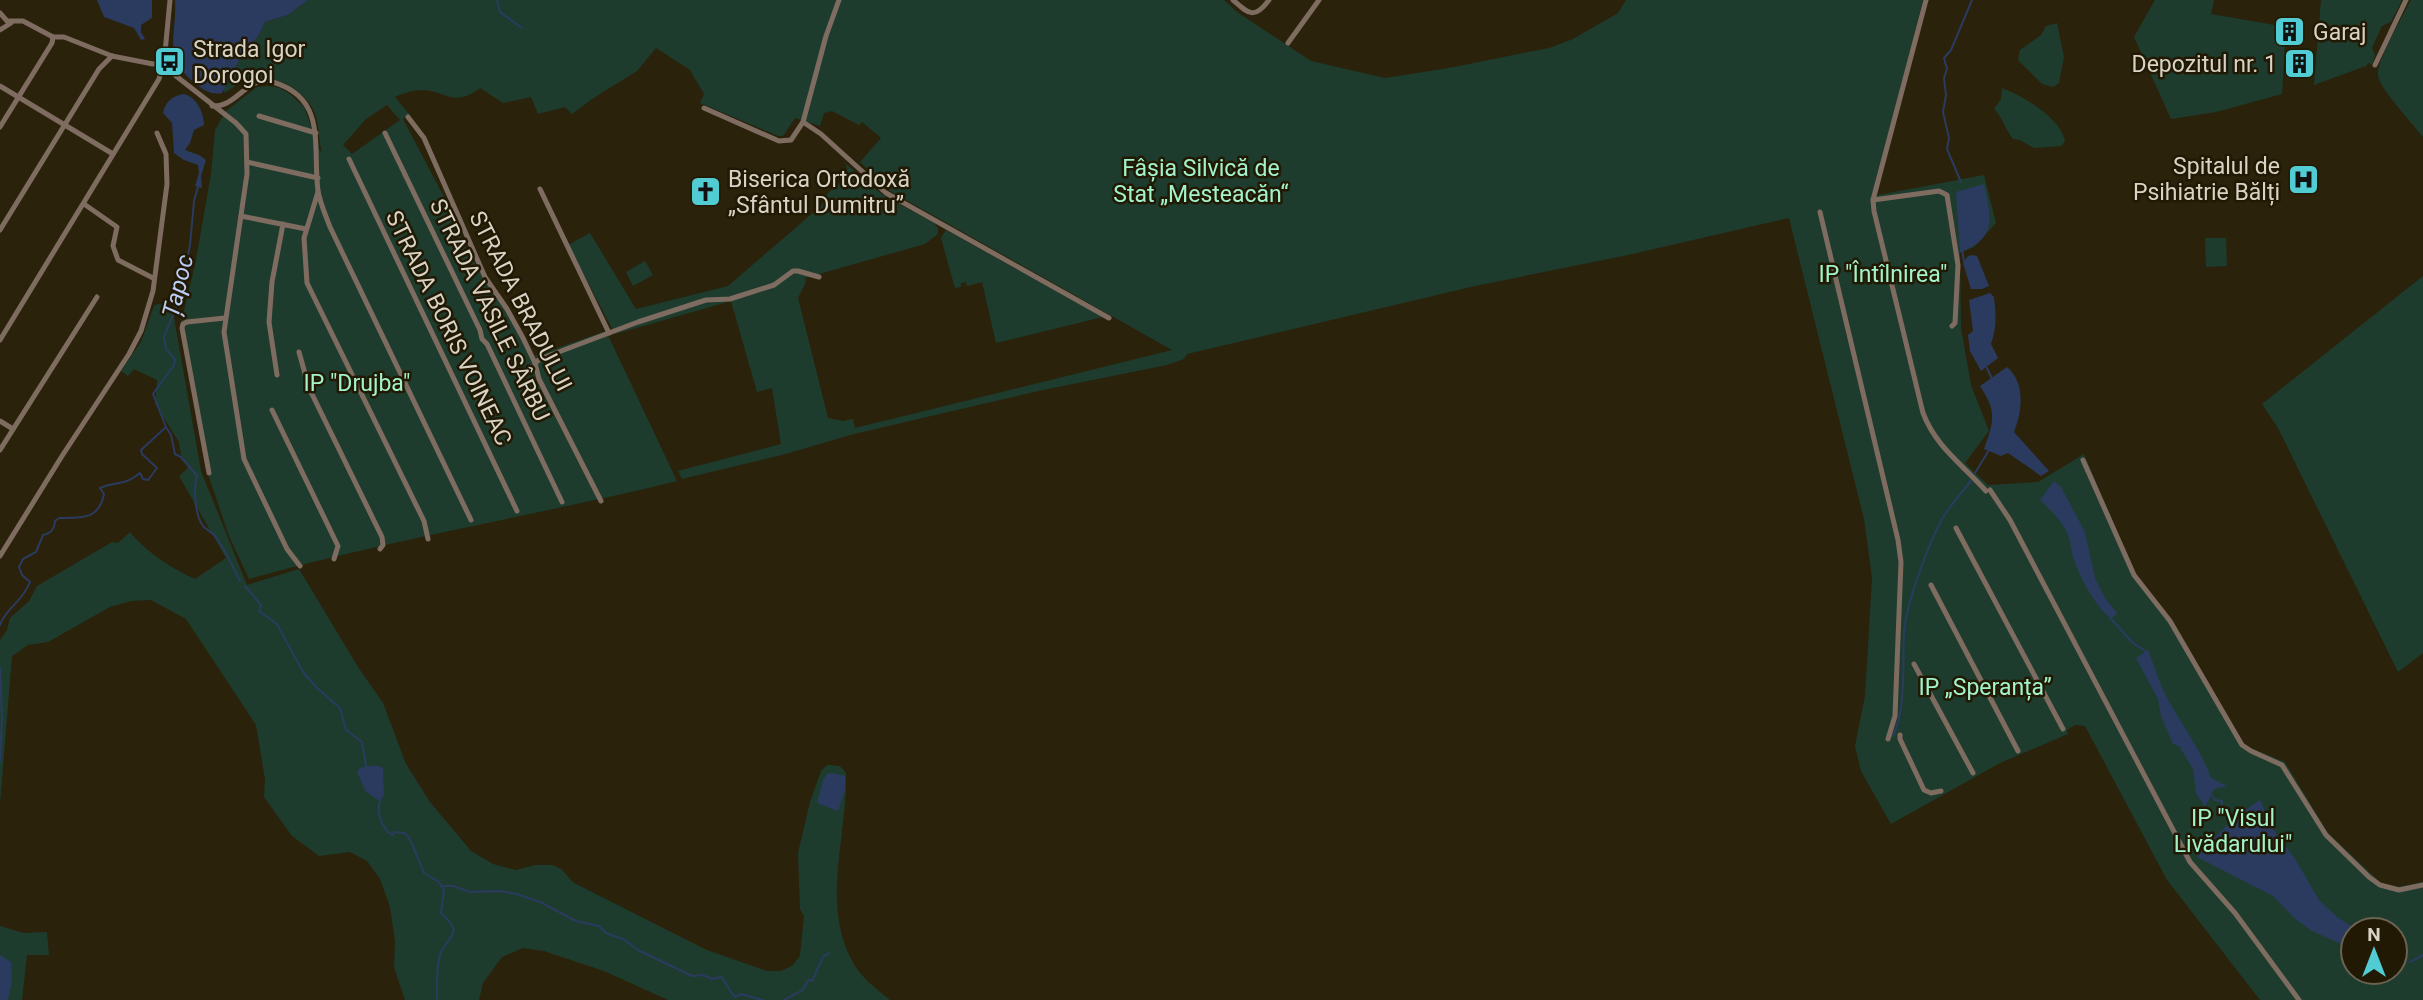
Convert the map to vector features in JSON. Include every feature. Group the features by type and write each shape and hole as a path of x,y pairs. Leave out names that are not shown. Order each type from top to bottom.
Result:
{"street":[{"path":"0,340 159,79 164,63 170,0"},
{"path":"704,108 784,142 795,136 803,122 839,0"},
{"path":"1233,0 1247,12 1254,14 1262,10 1269,0"},
{"path":"1288,43 1319,0"},
{"path":"1926,0 1873,200 1923,413 1943,449 1988,491 2010,520 2190,862 2235,913 2299,1000"},
{"path":"2375,65 2406,0"},
{"path":"0,13 11,23"},
{"path":"0,30 11,23 23,21 53,37 64,37 112,56 153,64 164,63 246,134 247,162 224,332 242,453 287,549 300,566"},
{"path":"0,127 52,43 53,37"},
{"path":"0,230 99,69 112,56"},
{"path":"212,106 226,105 246,86 265,80 293,91 305,103 314,118 318,192 304,238 307,282 424,522 428,539"},
{"path":"0,86 113,154"},
{"path":"259,116 316,133"},
{"name":"STRADA BRADULUI","path":"408,117 424,138 485,277 507,309 536,363 539,379 601,501"},
{"path":"803,122 821,134 886,193 1109,318"},
{"path":"0,556 129,354 147,312 153,291 167,170 165,148 157,133"},
{"name":"STRADA VASILE SÂRBU","path":"384,133 562,502"},
{"name":"STRADA BORIS VOINEAC","path":"349,159 517,511"},
{"path":"247,162 318,178"},
{"path":"540,189 610,333"},
{"path":"1873,200 1939,191 1947,195 1958,265 1955,323 1952,326"},
{"path":"318,192 340,249 471,520"},
{"path":"84,204 117,227 113,246 118,260 153,278"},
{"path":"1820,212 1898,540 1900,584 1895,716 1888,739"},
{"path":"241,216 306,229"},
{"path":"277,375 269,322 272,282 283,224"},
{"path":"536,363 540,359 610,333 706,300 730,299 774,285 793,271 819,277"},
{"path":"0,450 96,297"},
{"path":"209,473 182,328 187,322 225,318"},
{"path":"299,352 309,388 382,537 383,545 380,549"},
{"path":"272,410 338,546 334,559"},
{"path":"0,421 13,429"},
{"path":"2083,460 2134,575 2170,621 2242,745 2282,765 2326,835 2369,877 2380,885 2399,890 2423,886"},
{"path":"1956,528 2063,729"},
{"path":"1931,585 2018,751"},
{"path":"1914,664 1973,773"},
{"path":"1900,735 1924,790 1931,793 1941,791"}],"green space":[{"path":"308,0 1224,0 1237,12 1311,61 1385,78 1549,48 1573,39 1618,13 1626,0 1923,0 1873,196 1984,175 1996,223 1974,247 1960,253 1961,328 1971,385 1989,431 1965,463 1988,485 2038,482 2084,454 2136,575 2172,620 2240,740 2248,747 2285,762 2328,833 2381,883 2398,887 2423,882 2423,1000 2260,1000 2167,880 2085,726 2075,725 2067,730 2068,734 2000,763 1891,824 1861,771 1855,746 1865,696 1872,578 1864,519 1789,218 1475,286 1187,354 1184,359 1167,365 1043,390 854,434 682,479 678,471 781,444 772,388 757,392 731,301 615,334 568,245 590,233 636,309 728,286 822,205 826,195 848,175 846,164 884,196 934,223 938,234 925,244 805,278 806,282 798,298 828,418 843,421 853,419 855,428 1172,350 890,191 860,162 881,138 862,122 859,125 832,111 824,113 820,126 795,118 783,136 778,136 700,103 704,94 690,70 656,48 637,71 572,114 565,107 538,114 531,97 503,103 480,88 457,98 431,91 412,91 395,97 409,114 403,119 455,218 452,219 469,254 534,356 606,331 677,481 355,552 249,579 229,536 207,471 180,327 195,265 211,174 215,130 226,111 257,87 280,88 304,107 312,129 317,130 319,150 322,152 317,119 311,106 290,86 263,77 246,80 225,93 223,90 265,22 288,15","holes":["387,105 400,120 352,154 343,145 366,119"]},
{"path":"2155,0 2214,0 2211,14 2286,27 2282,94 2216,112 2171,119 2134,37"},
{"path":"2321,0 2402,0 2391,22 2382,26 2372,48 2375,55 2372,64 2368,63 2314,85"},
{"path":"2411,0 2423,0 2423,137 2390,97 2378,75 2386,49"},
{"path":"2057,23 2064,57 2059,83 2053,87 2042,84 2018,60 2020,50 2041,35 2046,26"},
{"path":"2002,88 2020,96 2049,116 2062,132 2065,141 2061,146 2034,148 2013,139 1994,109 2001,99"},
{"path":"946,230 1103,317 996,343 982,282 967,286 966,282 961,283 961,287 955,288 941,238"},
{"path":"2205,238 2226,238 2227,266 2206,267"},
{"path":"645,261 653,275 633,286 626,272"},
{"path":"2423,276 2423,653 2398,672 2278,428 2262,404"},
{"path":"169,305 173,312 201,471 247,585 299,569 383,703 406,764 430,802 471,851 493,864 516,870 535,865 552,865 561,869 574,883 707,950 767,971 781,971 792,966 800,956 804,916 800,909 798,853 810,802 821,771 827,765 840,766 846,773 838,871 839,920 844,943 855,966 890,1000 668,1000 604,971 544,951 523,948 502,957 483,983 479,1000 405,1000 394,967 395,941 390,907 380,879 367,861 350,852 319,856 292,836 264,797 265,779 256,725 186,619 151,600 131,601 110,607 48,642 28,645 12,656 0,804 0,640 7,630 10,618 29,601 37,586 112,542 118,543 130,532 160,559 195,579 226,558 179,476 188,468 181,455 179,442 155,404 157,380 134,369 128,376 121,371 141,342 154,306"},
{"path":"0,926 24,933 47,932 49,955 27,955 22,1000 0,1000"}],"water":[{"path":"97,0 152,0 152,18 141,25 145,39 141,40 134,28 104,17"},
{"path":"175,0 308,0 288,15 265,22 259,35 240,59 222,93 218,93 200,87 179,65 173,46"},
{"path":"183,94 195,101 204,120 204,125 194,130 185,150 206,160 201,176 202,188 195,186 199,173 198,165 174,153 172,123 163,113 170,100"},
{"path":"1984,184 1989,206 1989,225 1981,240 1960,252 1956,192"},
{"path":"1968,256 1977,256 1989,286 1982,289 1971,289 1963,263"},
{"path":"1990,293 1994,297 1996,315 1991,344 1998,358 1981,371 1970,351 1968,335 1973,331 1969,300"},
{"path":"2007,367 2017,381 2021,398 2014,432 2049,471 2041,476 2008,453 2001,456 1984,449 1992,417 1989,403 1980,386"},
{"path":"2054,481 2061,487 2085,532 2095,578 2105,598 2117,613 2111,619 2093,598 2084,582 2063,525 2040,500"},
{"path":"2148,650 2166,696 2196,746 2211,778 2227,786 2214,789 2205,807 2196,793 2193,769 2179,746 2173,744 2161,716 2158,699 2136,658"},
{"path":"380,766 383,769 384,795 380,801 366,792 357,772 360,768"},
{"path":"827,774 845,776 845,790 838,811 817,803 823,780"},
{"path":"2260,800 2277,836 2294,857 2319,900 2339,918 2339,943 2312,931 2294,918 2273,896 2197,857 2250,806"},
{"path":"0,955 11,962 12,980 8,1000 0,1000"}],"waterway":[{"path":"497,0 500,12 522,28"},
{"path":"1961,182 1947,149 1949,138 1943,112 1946,95 1944,78 1947,69 1944,58 1951,50 1972,0"},
{"name":"Țapoc","path":"0,625 30,582 22,575 19,567 23,559 36,552 43,535 52,531 55,521 59,518 88,516 98,509 102,502 104,494 100,488 125,482 140,473 143,479 148,480 157,468 141,450 166,427 153,394 174,365 175,359 166,349 164,337 178,303 198,187"},
{"path":"1962,250 1964,261"},
{"path":"1987,368 1992,379"},
{"path":"166,427 171,435 175,454 181,457 197,476 195,487 200,521 216,537 240,581"},
{"path":"1975,473 1989,450"},
{"path":"1893,736 1900,712 1905,622 1913,590 1938,527 1971,481"},
{"path":"245,586 261,605 259,611 277,624 303,672 340,708 346,730 362,742 366,766"},
{"path":"2111,619 2133,643 2145,651"},
{"name":"Țapoc","path":"0,668 0,761"},
{"path":"2211,795 2215,800 2222,801 2222,809 2227,813"},
{"path":"380,801 379,815 385,828 392,835 395,832 405,833 424,873 439,882 444,891 441,913 454,931 440,955 437,1000"},
{"path":"441,886 453,886 470,892 499,891 517,894 542,903 576,921 599,926 606,933 625,940 638,950 692,976 703,975 712,979 721,977 735,997 741,994 762,1000"},
{"path":"784,1000 803,990 808,980 812,981 823,957 829,953"},
{"path":"2410,962 2423,955"}],"place":[{"name":"Garaj","path":"2290,32"},
{"name":"Strada Igor Dorogoi","path":"170,62"},
{"name":"Depozitul nr. 1","path":"2300,64"},
{"name":"Spitalul de Psihiatrie Bălți","path":"2303,179"},
{"name":"Biserica Ortodoxă „Sfântul Dumitru”","path":"705,192"}],"park label":[{"name":"Fâșia Silvică de Stat „Mesteacăn“","path":"1201,181"},
{"name":"IP \"Întîlnirea\"","path":"1883,274"},
{"name":"IP \"Drujba\"","path":"357,383"},
{"name":"IP „Speranța”","path":"1985,687"},
{"name":"IP \"Visul Livădarului\"","path":"2233,831"}]}
